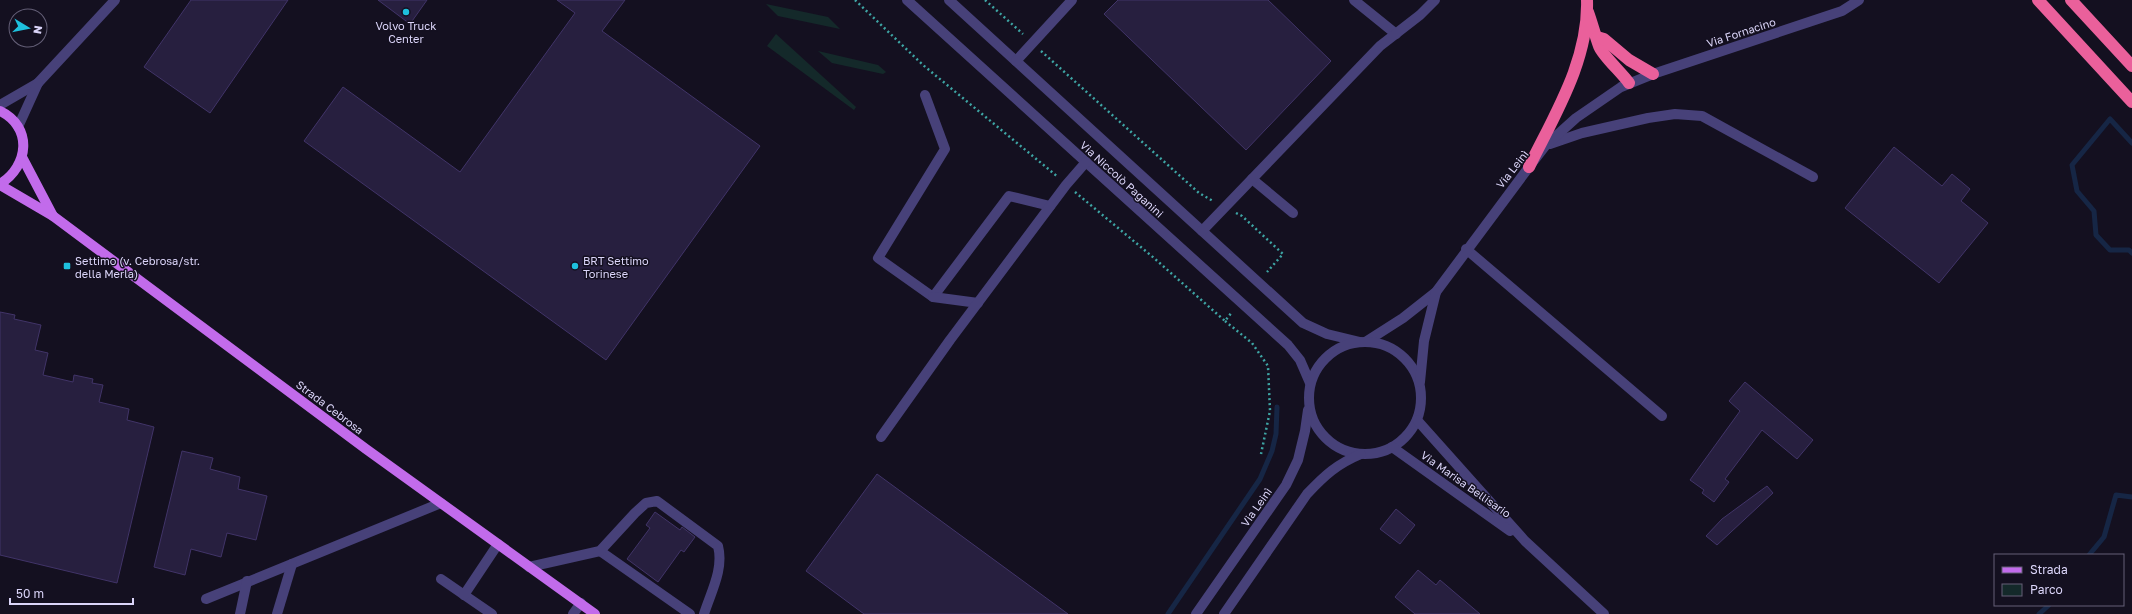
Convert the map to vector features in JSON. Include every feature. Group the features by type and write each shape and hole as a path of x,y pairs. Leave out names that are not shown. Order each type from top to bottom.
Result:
{"highway":[{"path":"2038,0 2132,102"},
{"path":"2071,0 2132,66"},
{"path":"1587,6 1599,47 1622,72 1629,84"},
{"path":"1529,167 1572,78 1581,50 1587,6"},
{"path":"1597,37 1604,39 1629,60 1653,74"}],"main road":[{"path":"0,111 15,122 23,145 22,158 17,169 9,178 0,184"},
{"name":"Strada Cebrosa","path":"22,158 53,216"},
{"name":"Strada Cebrosa","path":"0,184 53,216 441,503 596,614"}],"street":[{"path":"0,105 38,83 115,0"},
{"name":"Via Niccolò Paganini","path":"908,0 1288,345 1300,360 1310,383"},
{"name":"Via Niccolò Paganini","path":"949,0 1303,323 1327,334 1363,342"},
{"path":"1016,61 1072,0"},
{"path":"1354,0 1396,34"},
{"path":"1202,231 1380,46 1420,15 1435,0"},
{"name":"Via Fornacino","path":"1629,84 1653,74 1842,11 1859,0"},
{"path":"18,128 38,83"},
{"name":"Via Leinì","path":"1363,342 1403,318 1436,292 1466,249 1546,146 1576,118 1629,84"},
{"path":"925,95 945,149 878,258 933,297 978,303"},
{"path":"1546,146 1582,133 1614,124 1675,114 1702,116 1813,177"},
{"path":"881,437 1050,206 1086,162"},
{"path":"1252,179 1293,213"},
{"path":"933,297 1009,196 1050,206"},
{"path":"1466,249 1662,416"},
{"name":"Via Leinì","path":"1420,384 1424,341 1436,292"},
{"path":"1363,342 1384,344 1400,354 1413,367 1420,384 1421,402 1417,420 1407,436 1392,447 1374,454 1361,454 1338,447 1323,436 1313,420 1309,402 1310,383 1318,366 1331,352 1348,344 1363,342"},
{"name":"Via Leinì","path":"1196,614 1286,485 1298,460 1305,431 1309,402"},
{"name":"Via Marisa Bellisario","path":"1417,420 1525,541 1604,614"},
{"name":"Via Marisa Bellisario","path":"1392,447 1525,541"},
{"path":"1224,614 1307,494 1323,476 1340,463 1361,454"},
{"path":"529,567 600,551 646,503 657,501 718,546 721,558 720,567 704,614"},
{"path":"206,599 441,503"},
{"path":"464,594 498,544"},
{"path":"600,551 690,614"},
{"path":"277,614 292,564"},
{"path":"441,579 492,614"},
{"path":"240,614 247,581"},
{"path":"573,614 580,603"}],"path":[{"path":"855,0 923,65 1154,258 1252,343 1268,366 1270,411 1260,454"},
{"path":"985,0 1199,193 1242,216 1283,254 1266,274"},
{"path":"1225,321 1241,303"}],"green space":[{"path":"766,4 828,17 840,29 778,16"},
{"path":"776,34 856,107 854,110 767,46"},
{"path":"818,51 878,65 886,72 883,74 832,63"}],"building":[{"path":"191,0 288,0 210,113 144,67"},
{"name":"Volvo Truck Center","path":"378,0 427,0 410,24"},
{"name":"BRT Settimo Torinese","path":"557,0 625,0 602,31 760,146 606,360 304,141 343,87 460,172 575,13"},
{"path":"1118,0 1268,0 1331,61 1246,150 1104,14"},
{"path":"1894,147 1942,186 1952,174 1970,189 1961,201 1988,223 1939,283 1845,208"},
{"path":"0,312 15,315 14,319 41,325 35,350 48,353 43,375 73,382 74,375 93,379 92,383 103,385 99,402 129,409 127,420 154,427 117,583 0,555"},
{"path":"1745,382 1813,440 1797,459 1762,430 1725,479 1729,482 1714,502 1702,493 1704,490 1690,480 1740,411 1729,401"},
{"path":"182,451 213,458 210,469 240,477 238,489 267,496 256,540 227,533 221,557 191,549 185,575 154,567"},
{"path":"877,474 1068,614 864,614 806,571"},
{"path":"1767,486 1773,493 1717,545 1706,536 1722,519"},
{"path":"1396,509 1415,525 1400,544 1380,529"},
{"path":"655,512 680,530 682,527 695,537 684,552 681,550 658,582 627,559 650,528 646,525"},
{"path":"1418,570 1436,585 1440,580 1480,614 1415,614 1395,597"}],"waterway":[{"path":"2132,143 2110,119 2072,165 2077,191 2094,211 2096,235 2110,250 2129,250 2132,253"},
{"path":"1168,614 1260,479 1272,451 1276,434 1277,407"},
{"path":"2090,554 2104,537 2116,495 2132,497"},
{"path":"2039,614 2048,606"}],"place":[{"name":"Volvo Truck Center","path":"406,12"},
{"name":"Settimo (v. Cebrosa/str. della Merla)","path":"67,266"},
{"name":"BRT Settimo Torinese","path":"575,266"}]}
